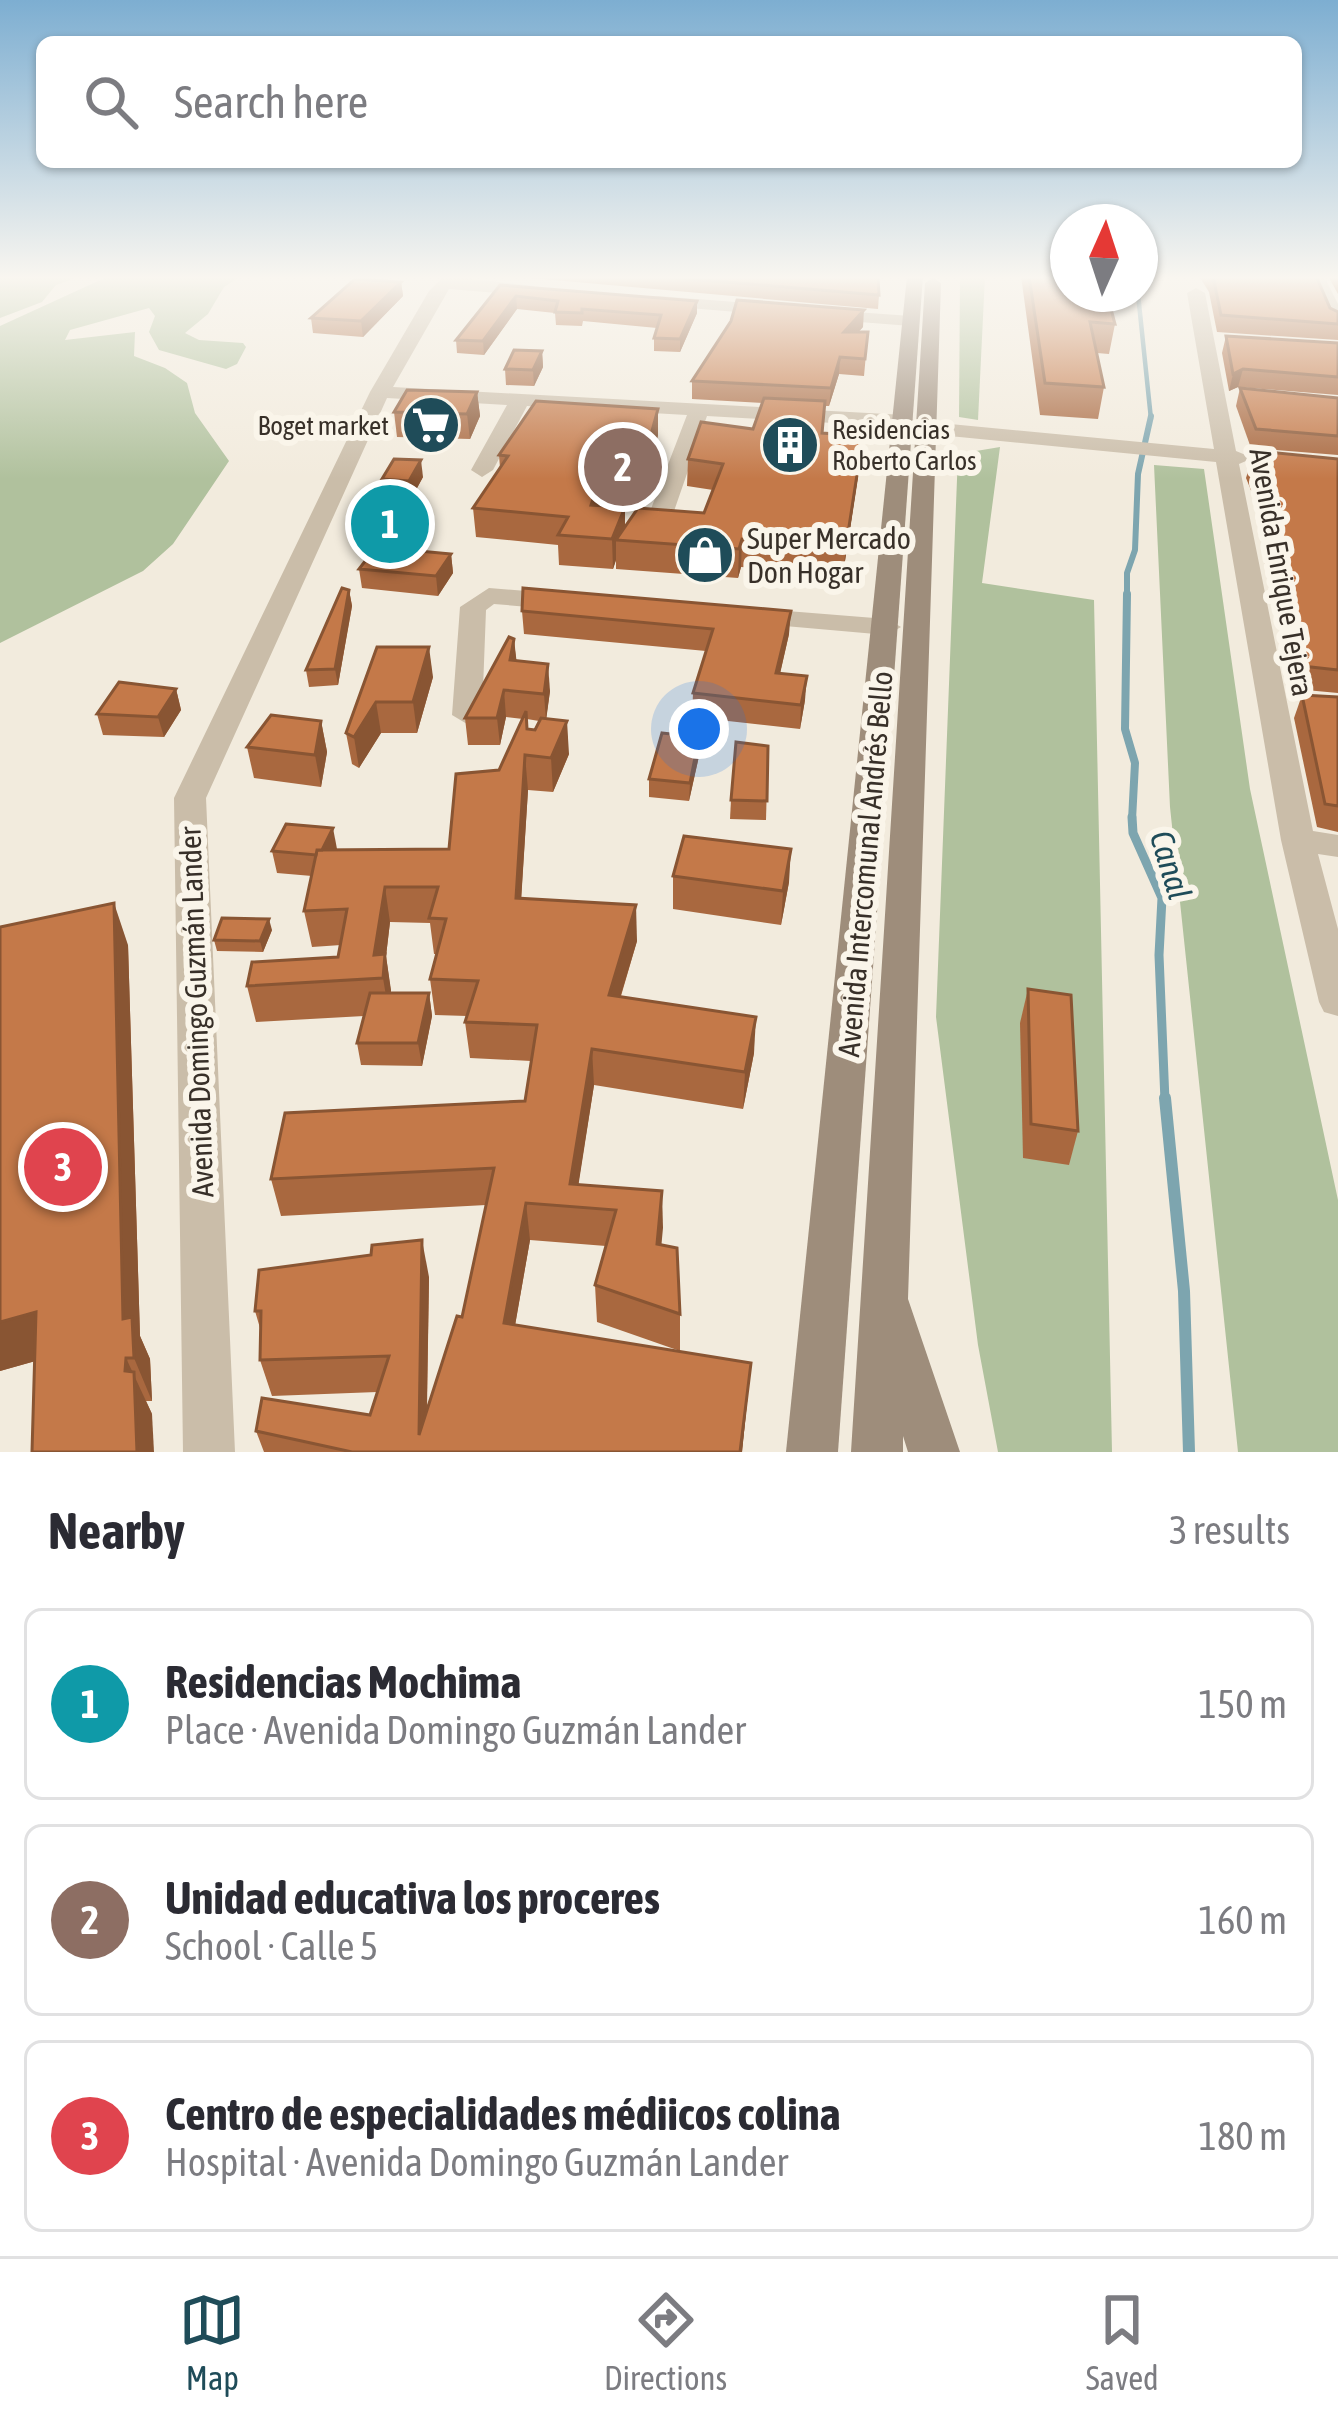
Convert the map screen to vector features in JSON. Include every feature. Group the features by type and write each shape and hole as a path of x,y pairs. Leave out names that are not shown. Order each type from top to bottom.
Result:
{"main road":[{"name":"Avenida Intercomunal Andrés Bello","path":"877,1452 917,424 912,344"},
{"name":"Avenida Intercomunal Andrés Bello","path":"812,1452 886,627 926,344"},
{"path":"885,1293 934,1452"}],"street":[{"name":"Avenida Domingo Guzmán Lander","path":"209,1452 190,798 380,392 410,344"},
{"name":"Avenida Enrique Tejera","path":"1214,344 1228,457 1298,840 1338,1002"},
{"path":"380,392 917,424 1272,461"},
{"path":"482,470 520,400"},
{"path":"661,514 699,410"},
{"path":"467,715 472,607 479,600 489,596 593,604"},
{"path":"729,615 886,627"},
{"path":"1272,699 1306,703"},
{"path":"1298,840 1338,847"}],"green space":[{"path":"0,344 135,344 134,356 187,383 195,413 229,461 173,544 143,571 0,643"},
{"path":"156,344 246,347 237,364 226,369 159,350"},
{"path":"960,344 982,344 978,420 959,417"},
{"path":"1000,447 982,583 1094,600 1112,1452 998,1452 978,1345 936,1017 958,454"},
{"path":"1154,465 1204,469 1250,789 1338,1200 1338,1452 1238,1452 1170,807"}],"building":[{"path":"716,344 867,344 865,359 840,357 831,388 692,381"},
{"path":"1039,344 1095,344 1104,387 1045,383"},
{"path":"1227,344 1338,344 1338,377 1243,369 1233,374"},
{"path":"514,350 542,351 533,370 505,369"},
{"path":"1240,388 1338,398 1338,436 1256,429"},
{"path":"407,390 477,392 467,414 394,412"},
{"path":"764,398 825,401 822,433 863,436 846,546 742,539 739,549 616,540 638,508 704,513 723,464 688,459 701,422 753,429"},
{"path":"536,401 658,409 649,442 612,440 591,505 625,507 612,539 558,535 568,517 473,508 508,456 499,455"},
{"path":"1267,452 1338,459 1338,670 1302,666 1294,653 1289,633 1297,634 1268,537 1280,538 1276,518 1252,459 1271,460"},
{"path":"394,459 421,460 409,481 382,479"},
{"path":"380,494 408,495 395,518 366,517"},
{"path":"376,547 451,554 436,576 359,569"},
{"path":"342,588 349,590 335,669 306,670"},
{"path":"523,588 791,611 776,673 807,676 801,705 693,693 713,629 522,611"},
{"path":"509,637 514,639 510,660 548,664 544,694 504,690 497,718 465,718"},
{"path":"377,647 429,647 413,702 376,702 354,737 346,733"},
{"path":"119,682 176,689 158,717 97,714"},
{"path":"1302,695 1338,697 1338,806 1325,804"},
{"path":"526,711 527,729 535,730 541,718 567,721 551,758 525,755 516,898 636,905 609,995 756,1017 745,1072 592,1049 570,1184 662,1191 657,1244 677,1248 680,1314 595,1285 616,1210 526,1203 504,1323 751,1363 740,1452 352,1452 256,1431 262,1398 370,1415 389,1356 260,1360 261,1311 255,1311 259,1270 371,1255 372,1245 422,1240 419,1435 457,1316 462,1317 494,1168 271,1179 285,1113 525,1101 537,1025 465,1022 478,981 430,979 446,919 429,918 438,887 385,887 374,955 385,954 383,978 247,986 252,962 338,957 347,909 304,911 317,850 449,849 456,774 499,770"},
{"path":"271,715 321,721 315,755 247,747"},
{"path":"662,733 699,737 690,783 649,779"},
{"path":"736,742 768,746 767,801 731,800"},
{"path":"286,824 333,828 316,855 272,851"},
{"path":"684,836 791,849 783,891 673,876"},
{"path":"114,903 123,1319 132,1317 134,1358 126,1358 125,1371 134,1372 137,1452 32,1452 36,1312 0,1322 0,927"},
{"path":"222,918 269,919 260,941 214,940"},
{"path":"1028,989 1071,995 1078,1131 1031,1124"},
{"path":"370,993 429,993 418,1043 357,1043"}],"waterway":[{"name":"Canal","path":"1143,344 1151,417"},
{"name":"Canal","path":"1127,594 1127,573 1135,550 1138,474 1151,417"},
{"name":"Canal","path":"1127,594 1125,729 1135,763 1132,818"},
{"name":"Canal","path":"1132,818 1133,833 1162,898 1159,955 1165,1101"},
{"name":"Canal","path":"1165,1098 1184,1291 1189,1452"}],"place":[{"name":"Boget market","path":"431,425"},
{"name":"Residencias Roberto Carlos","path":"790,445"},
{"name":"Unidad educativa los proceres","path":"623,467"},
{"name":"Residencias Mochima","path":"390,524"},
{"name":"Super Mercado Don Hogar","path":"705,555"},
{"name":"Centro de especialidades médiicos colina","path":"63,1167"}]}
